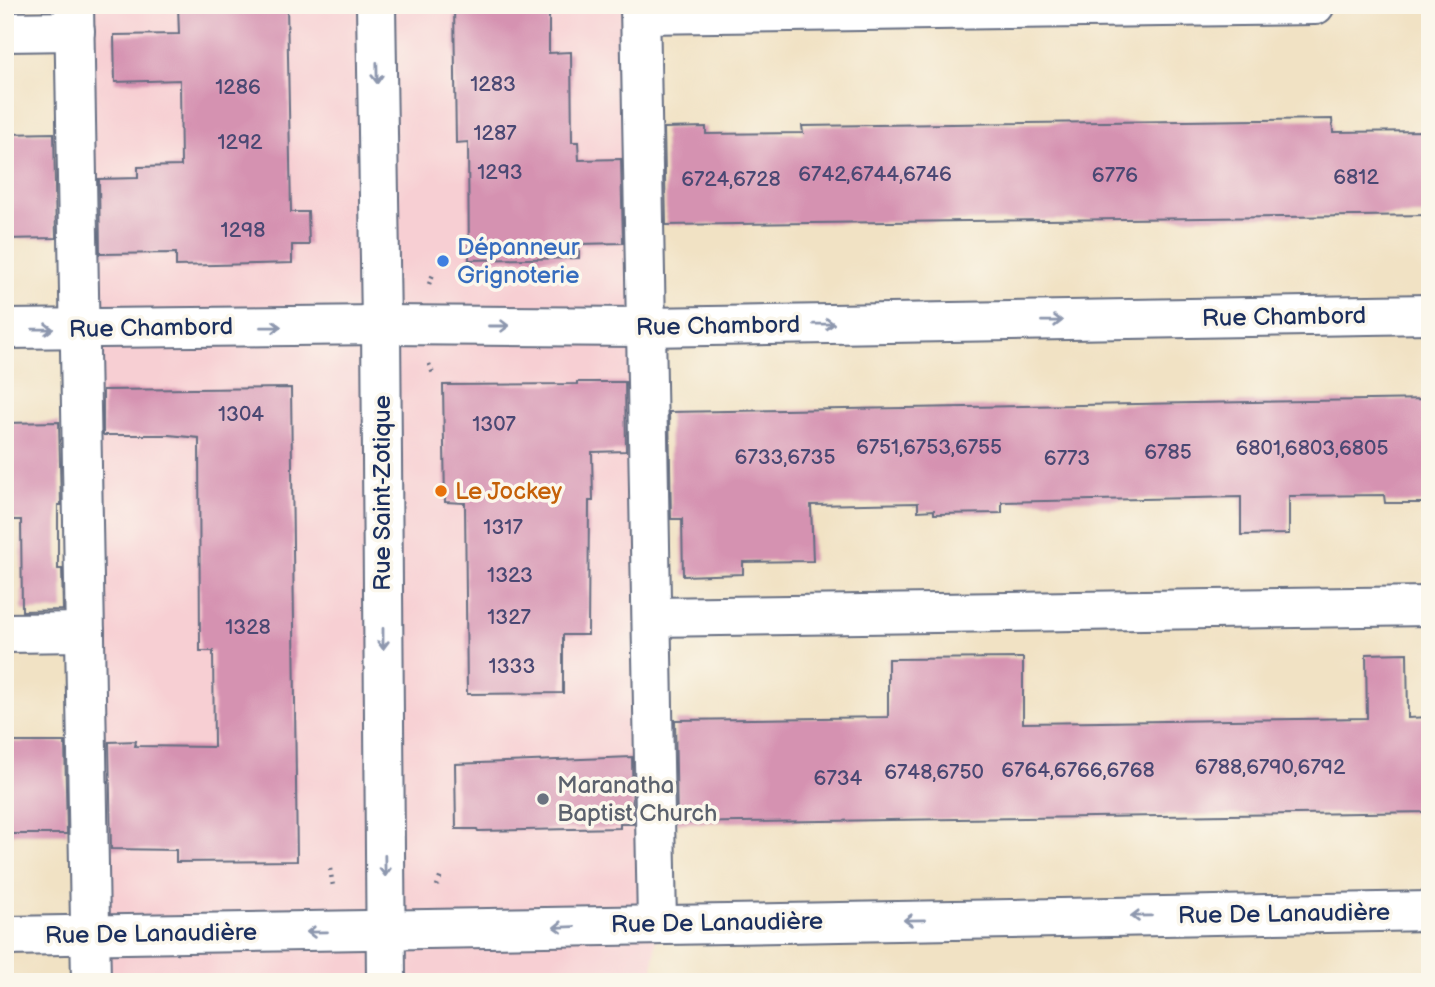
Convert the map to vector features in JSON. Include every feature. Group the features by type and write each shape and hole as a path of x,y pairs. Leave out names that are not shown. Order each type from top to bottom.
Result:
{"street":[{"name":"Rue Saint-Zotique","path":"376,5 386,982"},
{"path":"657,924 640,10 1315,5"},
{"path":"5,32 75,18 91,982"},
{"name":"Rue Chambord","path":"5,329 647,327 1430,314"},
{"path":"652,617 1430,607"},
{"path":"5,633 85,632"},
{"name":"Rue De Lanaudière","path":"5,936 385,932 657,924 1430,911"}],"path":[{"path":"428,288 434,272"},
{"path":"330,869 333,886"},
{"path":"437,886 441,876"}],"shaded area":[{"path":"75,5 642,5 657,924 652,982 91,982"}],"building":[{"path":"178,5 287,5 291,212 308,212 309,245 292,245 292,263 176,266 176,253 100,254 99,179 138,178 138,167 181,166 180,80 115,82 114,35 179,34"},
{"path":"454,5 549,5 549,53 571,52 572,142 578,142 579,160 621,159 623,243 579,244 579,258 469,260 468,142 456,143"},
{"path":"1332,119 1333,132 1430,131 1430,215 666,225 664,128 706,127 706,134 803,133 802,126"},
{"path":"54,133 56,238 5,239 5,134"},
{"path":"625,382 626,451 592,452 588,635 563,635 563,693 467,694 465,503 445,502 443,385"},
{"path":"291,388 297,861 176,862 176,850 111,849 109,742 136,741 135,746 214,747 213,651 200,651 199,438 103,435 103,390"},
{"path":"1430,399 1430,503 1385,503 1384,495 1289,496 1289,534 1241,535 1241,497 1002,502 1002,513 934,514 934,510 918,511 918,503 811,505 813,561 743,562 743,574 683,576 682,519 671,519 669,412"},
{"path":"59,422 61,505 58,505 58,569 62,569 63,610 22,611 21,520 5,520 5,423"},
{"path":"1407,653 1408,718 1430,717 1430,812 677,823 675,720 888,717 888,659 1023,658 1023,723 1367,718 1366,654"},
{"path":"5,742 65,742 67,834 5,834"},
{"name":"Maranatha Baptist Church","path":"632,757 633,824 620,824 620,828 478,831 456,829 455,764"}],"place":[{"name":"Dépanneur Grignoterie","path":"443,261"},
{"name":"Le Jockey","path":"441,491"},
{"name":"Maranatha Baptist Church","path":"543,799"}]}
